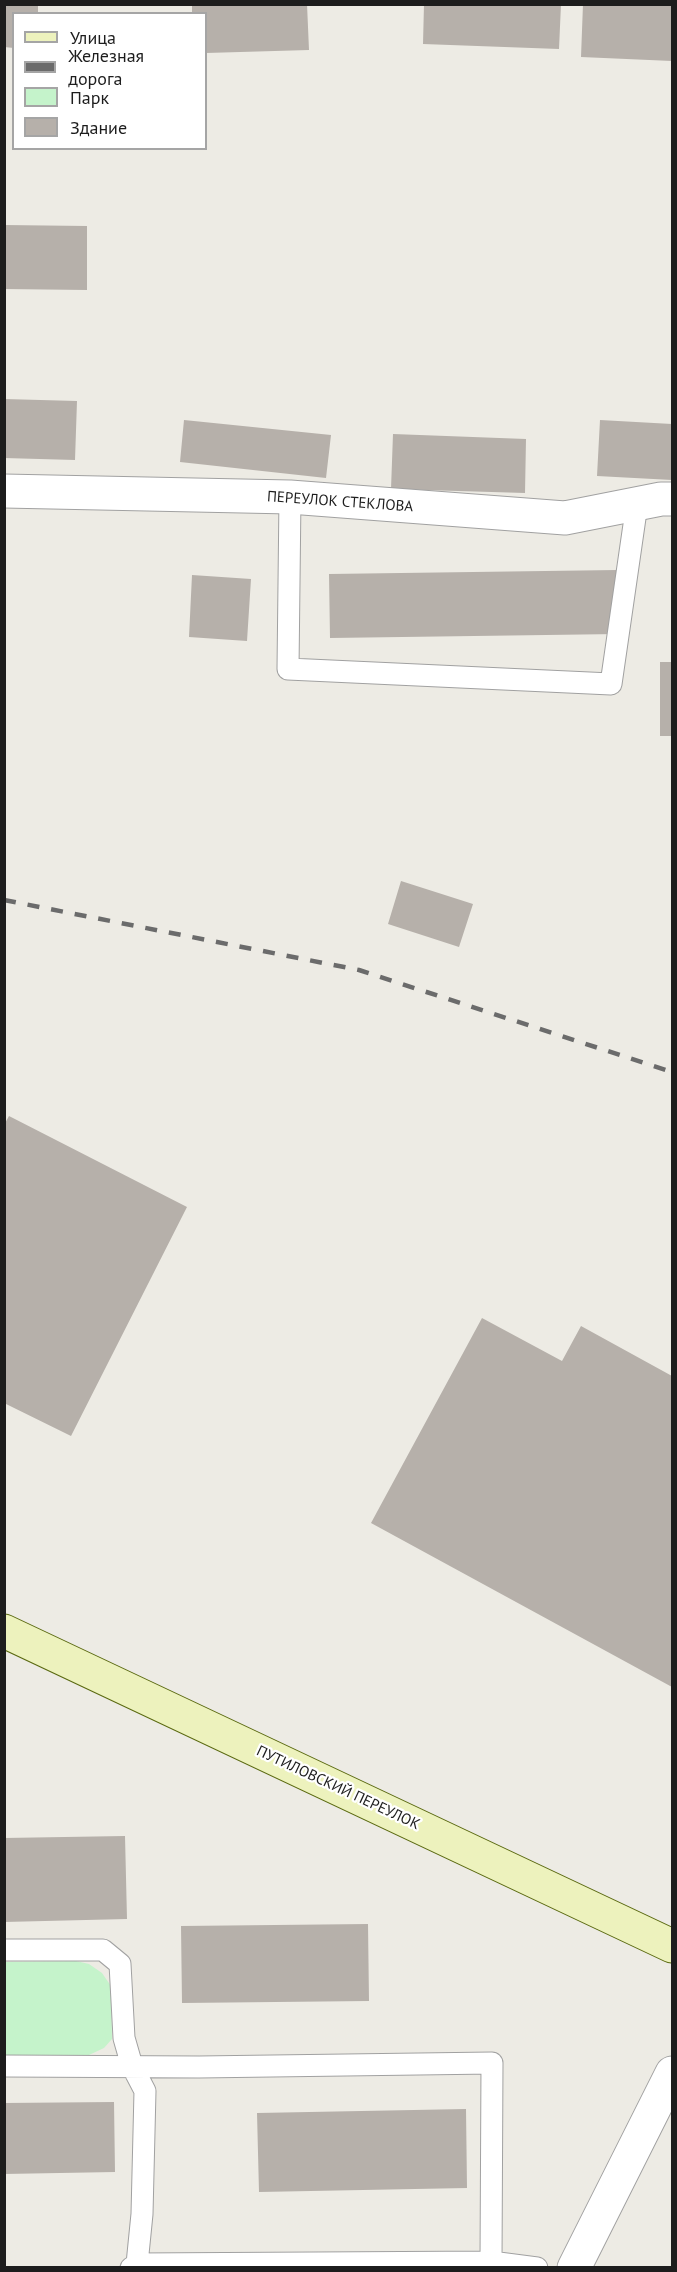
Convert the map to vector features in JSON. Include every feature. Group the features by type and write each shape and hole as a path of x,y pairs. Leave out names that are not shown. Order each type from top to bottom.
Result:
{"main road":[{"name":"ПУТИЛОВСКИЙ ПЕРЕУЛОК","path":"4,1631 672,1946"}],"street":[{"name":"ПЕРЕУЛОК СТЕКЛОВА","path":"4,491 290,497 565,518 661,499 672,499"},
{"path":"574,2268 672,2073"}],"lane":[{"path":"290,497 288,669 611,684 637,504"},
{"path":"4,1950 103,1950 120,1964 124,2038 132,2066 145,2091 142,2214 134,2266 491,2262 537,2268"},
{"path":"4,2066 199,2067 492,2063 491,2262"}],"green space":[{"path":"76,1961 89,1964 102,1973 111,1986 112,2039 104,2048 89,2055 5,2057 4,1962"}],"building":[{"path":"4,4 38,4 38,12 12,12 12,48 4,47"},
{"path":"192,4 307,4 309,50 207,53 207,12 192,12"},
{"path":"424,4 561,4 559,49 423,44"},
{"path":"583,4 672,4 672,61 581,57"},
{"path":"4,225 87,226 87,290 4,289"},
{"path":"4,399 77,401 75,460 4,458"},
{"path":"184,420 331,435 326,478 180,462"},
{"path":"600,420 672,424 672,480 597,476"},
{"path":"393,434 526,439 525,493 391,489"},
{"path":"617,570 618,634 330,638 329,574"},
{"path":"192,575 251,579 247,641 189,637"},
{"path":"660,662 672,662 672,736 660,736"},
{"path":"401,881 473,904 459,947 388,924"},
{"path":"9,1116 187,1207 71,1436 4,1403 4,1125"},
{"path":"482,1318 562,1361 581,1326 672,1376 672,1687 371,1523"},
{"path":"125,1836 127,1919 4,1922 4,1838"},
{"path":"368,1924 369,2001 182,2003 181,1926"},
{"path":"114,2102 115,2172 4,2174 4,2103"},
{"path":"466,2109 467,2188 259,2192 257,2113"}],"railway":[{"path":"4,900 359,970 672,1072"}]}
